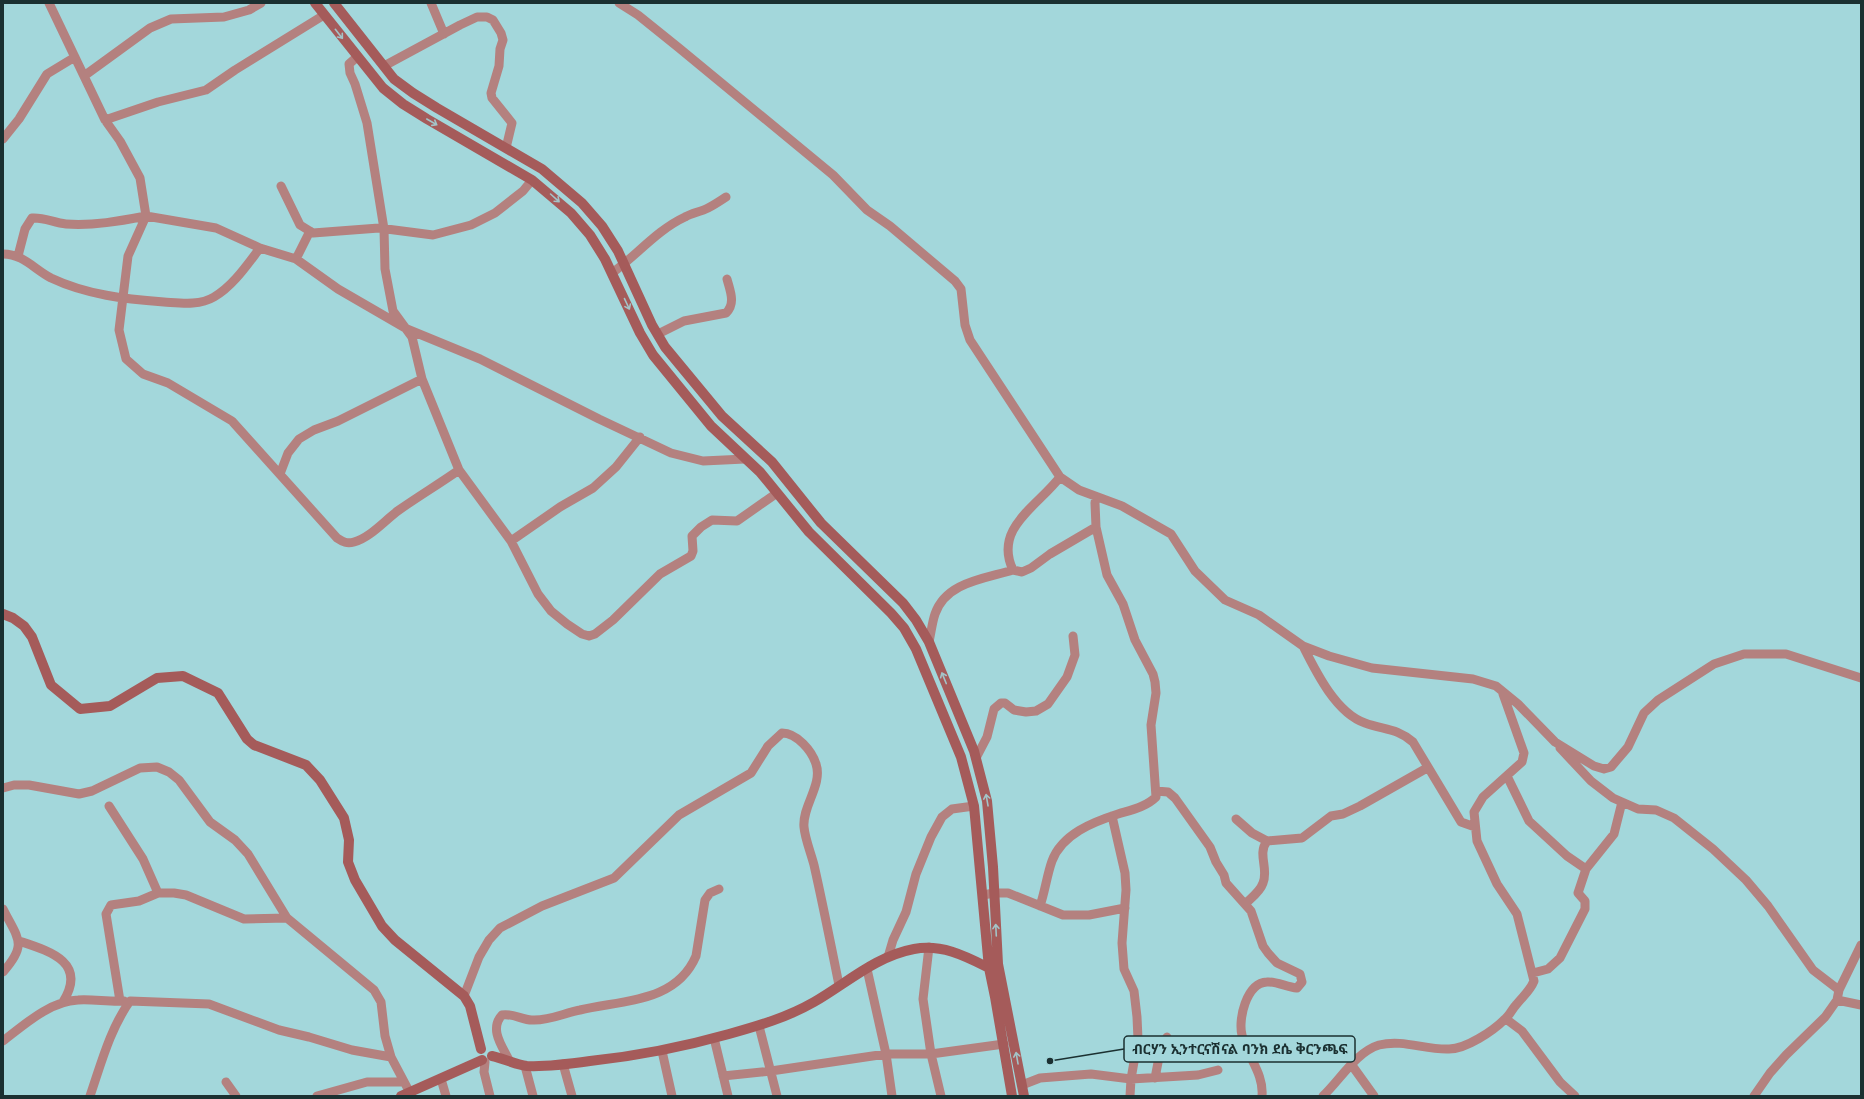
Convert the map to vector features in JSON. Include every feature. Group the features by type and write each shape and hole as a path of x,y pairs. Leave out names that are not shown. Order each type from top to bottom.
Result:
{"street":[{"path":"49,3 105,120 120,141 140,178 146,216 128,256 124,299 119,330 126,359 143,374 168,383 232,421 337,538 348,543 364,537 399,510 459,470"},
{"path":"84,76 150,28 171,19 224,16 249,10 261,3"},
{"path":"315,3 383,88 403,104 532,180 551,194 580,224 594,241 612,273 640,333 653,355 711,426 760,472 809,532 891,613 904,628 916,649 961,757 974,806 989,968 1004,1044 1012,1096"},
{"path":"334,3 394,78 413,93 542,169 582,203 602,226 624,264 665,347 722,416 772,462 821,523 903,603 916,620 929,642 976,758 987,801 998,964 1024,1096"},
{"path":"431,3 444,34"},
{"path":"620,3 638,15 679,48 833,175 867,210 890,226 955,281 961,289 965,324 970,340 1060,477 1078,490 1122,506 1171,534 1195,571 1225,600 1259,615 1303,646 1329,656 1372,668 1473,679 1496,686 1503,694 1518,704 1555,742 1570,761 1591,781 1622,802 1638,809 1656,810 1674,818 1713,850 1746,880 1768,906 1813,970 1838,990"},
{"path":"105,120 158,102 206,90 235,70 324,15"},
{"path":"384,66 478,17 488,17 492,20 501,33 503,40 500,49 499,66 491,93 494,101 512,123 506,148"},
{"path":"3,138 19,119 48,74 75,57"},
{"path":"357,57 348,64 367,123 384,229 385,269 393,311 412,337 417,352 422,379 459,470 511,541 538,594 551,611 582,634 589,636 595,634 613,620 660,574 691,556 693,551 692,536 701,527 712,520 736,521 777,493"},
{"path":"281,186 300,225 310,231 318,233 370,228 433,235 471,225 494,213 523,191 532,180"},
{"path":"612,273 649,241 665,230 685,217 710,208 726,197"},
{"path":"18,256 24,229 32,218 39,218 65,224 108,223 146,216 216,228 260,248 296,258 338,289 407,329 480,359 599,419 671,452 703,461 745,459"},
{"path":"296,258 310,231"},
{"path":"3,254 18,256 50,277 65,283 124,299 190,303 213,298 223,292 260,248"},
{"path":"658,334 684,321 701,317 718,316 726,313 731,308 732,302 727,279"},
{"path":"280,474 288,453 299,439 314,430 338,422 422,379"},
{"path":"511,541 593,488 616,467 640,437"},
{"path":"1013,570 1009,562 1007,546 1013,527 1060,477"},
{"path":"1040,906 1052,860 1073,834 1085,827 1112,816 1145,805 1156,797 1151,725 1156,693 1155,682 1153,674 1135,640 1123,604 1107,575 1096,527 1096,497"},
{"path":"929,642 935,614 946,595 973,581 1013,570 1022,572 1031,568 1050,554 1096,527"},
{"path":"840,563 851,552"},
{"path":"3,614 13,618 24,626 32,637 51,685 80,709 110,706 156,678 183,676 218,693 247,739 254,744 306,765 320,780 344,818 349,840 348,862 355,880 382,926 395,940 464,996 470,1006 481,1049 488,1048 492,1052 486,1059 484,1072 490,1096"},
{"path":"976,758 987,737 994,709 1005,703 1014,710 1026,712 1036,711 1048,704 1067,678 1075,655 1073,636"},
{"path":"1303,646 1324,686 1342,708 1364,723 1399,732 1413,742 1427,768 1461,822 1476,827"},
{"path":"1555,742 1594,766 1604,769 1611,767 1628,747 1644,713 1658,700 1714,664 1744,654 1786,654 1861,678"},
{"path":"1323,1096 1337,1083 1351,1064 1364,1053 1379,1045 1400,1042 1427,1048 1451,1049 1471,1043 1506,1019 1515,1005 1530,990 1534,981 1533,973 1517,914 1497,884 1477,841 1474,812 1483,796 1522,762 1524,753 1503,694"},
{"path":"464,996 479,957 489,940 500,928 542,906 614,878 679,815 751,773 768,746 782,734 793,735 797,738 817,765 817,779 804,826 814,865 839,985"},
{"path":"3,788 14,785 29,785 79,794 92,791 140,768 157,768 169,772 179,780 210,822 235,840 248,854 287,918 374,990 381,1002 385,1036 391,1057 406,1091"},
{"path":"1236,818 1252,833 1267,842 1302,838 1331,816 1343,814 1360,806 1427,768"},
{"path":"1507,776 1529,821 1567,856 1586,869"},
{"path":"1156,790 1168,792 1182,807 1210,847 1216,862 1224,875 1226,884 1251,911 1263,946 1268,953 1277,963 1300,974 1302,982 1297,988 1267,982 1249,991 1245,1004 1242,1034 1256,1065 1263,1086 1262,1096"},
{"path":"1533,973 1548,969 1560,958 1585,909 1585,901 1578,893 1586,869 1614,834 1622,802"},
{"path":"109,806 143,860 158,893"},
{"path":"888,957 893,940 906,912 922,858 942,817 952,809 974,806"},
{"path":"1112,816 1125,873 1125,908 1122,943 1124,969 1134,991 1138,1039 1130,1079 1130,1096"},
{"path":"978,840 990,838"},
{"path":"1245,904 1260,890 1264,882 1265,871 1262,854 1263,846 1267,842"},
{"path":"509,1060 496,1031 496,1024 502,1015 507,1014 532,1020 550,1018 579,1010 647,998 666,990 679,981 696,956 705,900 710,893 719,889"},
{"path":"983,895 994,892 1008,893 1058,914 1075,916 1125,908"},
{"path":"120,1002 106,914 111,905 139,901 158,893 174,893 186,895 244,919 287,918"},
{"path":"3,909 19,941 19,950 14,960 3,972"},
{"path":"19,941 51,952 66,963 71,980 69,993 63,1002"},
{"path":"1754,1096 1770,1073 1825,1017 1837,1000 1838,990 1861,945"},
{"path":"929,947 923,999 931,1054 941,1096"},
{"path":"317,1096 367,1082 406,1091 486,1059 509,1060 525,1066 563,1064 619,1058 662,1051 759,1026 814,1002 880,960 915,948 941,948 967,957 989,968"},
{"path":"867,969 886,1054 892,1096"},
{"path":"3,1041 34,1017 63,1002 77,1000 209,1004 279,1030 352,1050 391,1057"},
{"path":"1837,1000 1861,1004"},
{"path":"90,1096 109,1042 121,1014 130,1001"},
{"path":"1506,1019 1522,1032 1560,1082 1575,1096"},
{"path":"759,1026 777,1096"},
{"path":"1155,1078 1161,1047 1167,1037"},
{"path":"714,1038 728,1096"},
{"path":"723,1076 771,1071 886,1054 931,1054 1004,1044"},
{"path":"662,1051 672,1096"},
{"path":"563,1064 572,1096"},
{"path":"1351,1064 1374,1096"},
{"path":"525,1066 533,1096"},
{"path":"1022,1085 1040,1078 1091,1074 1130,1079 1198,1075 1218,1070"},
{"path":"441,1078 446,1096"},
{"path":"226,1082 236,1096"}],"place":[{"name":"ብርሃን ኢንተርናሽናል ባንክ ደሴ ቅርንጫፍ","path":"1050,1061"}]}
